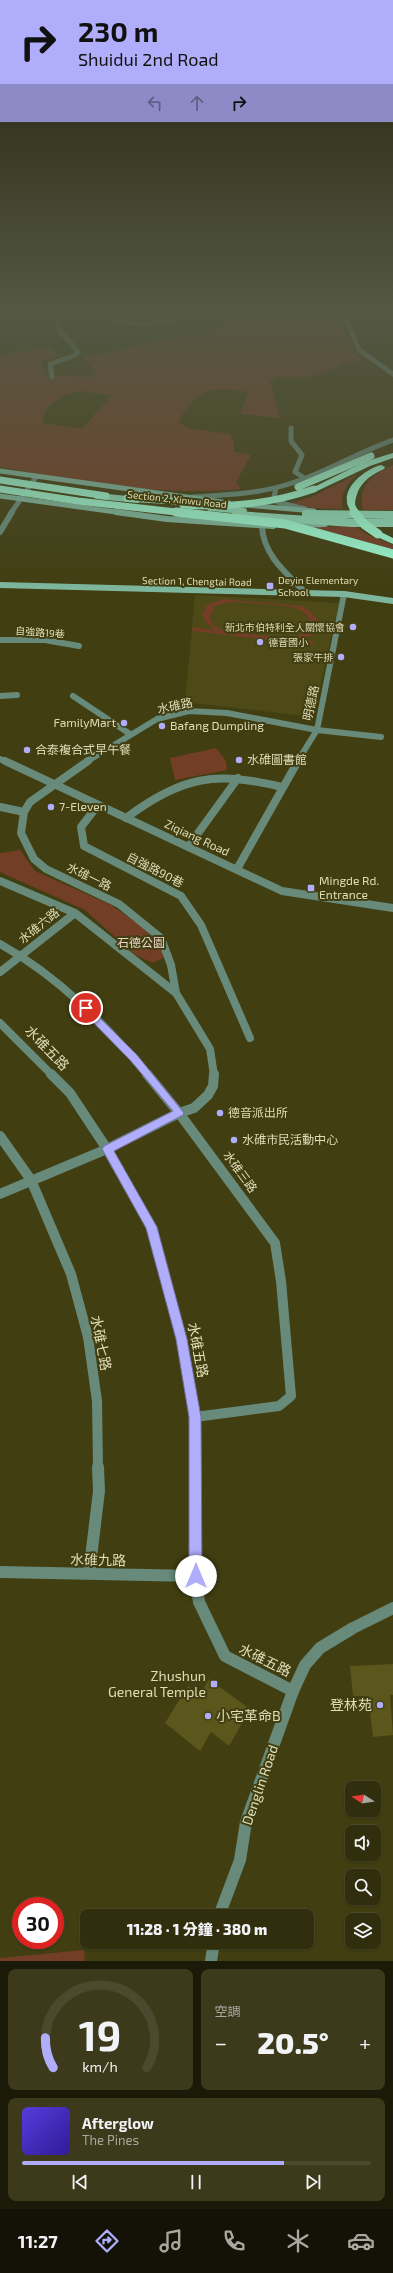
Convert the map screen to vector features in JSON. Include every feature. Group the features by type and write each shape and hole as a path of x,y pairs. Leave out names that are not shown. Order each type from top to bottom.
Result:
{"highway":[{"path":"127,498 214,502 248,499 295,488 370,456 393,449"},
{"path":"0,481 127,498 216,507 265,504 279,502 309,492 367,464 393,455"},
{"path":"393,462 368,472 356,483 352,491 351,504 354,513 369,529 393,541"},
{"path":"0,488 78,501 251,520 308,529 393,552"}],"main road":[{"name":"Section 2, Xinwu Road","path":"0,471 180,498 316,512 393,515"},
{"name":"Section 2, Xinwu Road","path":"0,481 27,489 200,512 352,523"},
{"name":"Section 2, Xinwu Road","path":"0,488 27,489 202,508 303,514 333,513"},
{"name":"Section 2, Xinwu Road","path":"0,496 19,500 167,519 262,526 393,523"},
{"name":"Section 1, Chengtai Road","path":"0,585 344,594 393,601"}],"street":[{"path":"291,428 291,441 302,455 295,472 306,478"},
{"path":"180,498 236,495 276,488 306,478 366,449 393,440"},
{"path":"0,532 19,500 36,477"},
{"path":"276,488 274,497 277,502 316,512"},
{"path":"262,526 264,544 286,574 306,593"},
{"name":"明德路","path":"237,869 282,787 317,730 344,594"},
{"name":"自強路19巷","path":"0,640 45,640 79,646"},
{"path":"0,696 17,695"},
{"path":"73,696 130,734"},
{"name":"水碓路","path":"53,784 130,734 157,719 189,711 227,713 317,730 381,737"},
{"name":"Ziqiang Road","path":"0,759 282,891 393,908"},
{"path":"126,818 156,796 186,781 204,778 238,778 282,787"},
{"path":"188,847 238,778"},
{"path":"0,807 24,812 30,802 53,784"},
{"name":"自強路90巷","path":"98,805 82,828 84,846 181,896 201,925 250,1038"},
{"name":"水碓一路","path":"24,812 21,833 34,859 46,869 119,904 146,924 161,938 171,965 176,993"},
{"name":"水碓一路","path":"0,881 75,913 176,993 210,1049 214,1072 213,1086 208,1095 194,1108 179,1113 108,1149 0,1194"},
{"name":"水碓六路","path":"0,972 75,913"},
{"name":"水碓三路","path":"0,944 22,956 76,998 133,1057 179,1113 275,1243 281,1281 291,1396 279,1406 195,1417"},
{"name":"水碓五路","path":"0,1023 70,1093 108,1149 152,1227 182,1339 195,1417 196,1576 199,1602 225,1656 293,1690"},
{"name":"水碓七路","path":"0,1136 13,1152 31,1180 71,1274 88,1337 96,1394 99,1491 88,1574"},
{"name":"水碓九路","path":"0,1572 196,1576"},
{"name":"Denglin Road","path":"222,1909 240,1860 246,1822 293,1690 305,1665 320,1648 353,1628 393,1608"},
{"path":"211,1961 213,1949"}],"shaded area":[{"name":"德音國小","path":"195,595 339,603 313,717 185,702"}],"green space":[{"path":"0,406 51,406 44,416 42,423 82,429 103,406 189,406 179,422 187,428 230,434 234,442 234,452 251,455 236,482 241,489 212,491 182,491 120,486 0,467"},
{"path":"243,406 277,406 280,418 240,414"},
{"path":"393,465 393,510 363,510 362,494 368,482 379,472"},
{"path":"357,474 343,494 343,509 279,507 314,496"},
{"path":"355,526 368,535 393,545 393,549 312,527"},
{"path":"222,599 302,606 316,617 319,625 315,633 300,640 313,641 313,645 192,631 193,627 214,630 205,621 202,614 207,605","holes":["230,602 291,607 303,612 307,616 309,624 304,632 292,637 268,636 222,630 213,625 210,617 215,606"]},
{"path":"216,748 226,761 227,770 175,780 170,758"},
{"name":"石德公園","path":"20,850 35,871 111,905 141,926 158,942 167,956 153,963 135,955 85,910 0,872 0,853"},
{"path":"84,1950 85,1961 0,1961 0,1958"}],"building":[{"name":"登林苑","path":"393,1664 393,1695 390,1695 393,1735 373,1737 368,1696 353,1696 350,1666"},
{"name":"小宅革命B","path":"209,1679 250,1709 229,1746 211,1732 200,1751 165,1723 188,1686 200,1695"}],"place":[{"name":"Deyin Elementary School","path":"270,586"},
{"name":"新北市伯特利全人關懷協會","path":"353,627"},
{"name":"德音國小","path":"260,642"},
{"name":"張家牛排","path":"341,657"},
{"name":"FamilyMart","path":"124,723"},
{"name":"Bafang Dumpling","path":"162,726"},
{"name":"合泰複合式早午餐","path":"27,750"},
{"name":"水碓圖書館","path":"239,760"},
{"name":"7-Eleven","path":"51,807"},
{"name":"Mingde Rd. Entrance","path":"311,888"},
{"name":"德音派出所","path":"220,1113"},
{"name":"水碓市民活動中心","path":"234,1140"},
{"name":"Zhushun General Temple","path":"214,1684"},
{"name":"登林苑","path":"380,1705"},
{"name":"小宅革命B","path":"208,1716"}],"route":[{"path":"86,1008 133,1057 179,1113 108,1149 152,1227 182,1339 195,1417 196,1576"}]}
